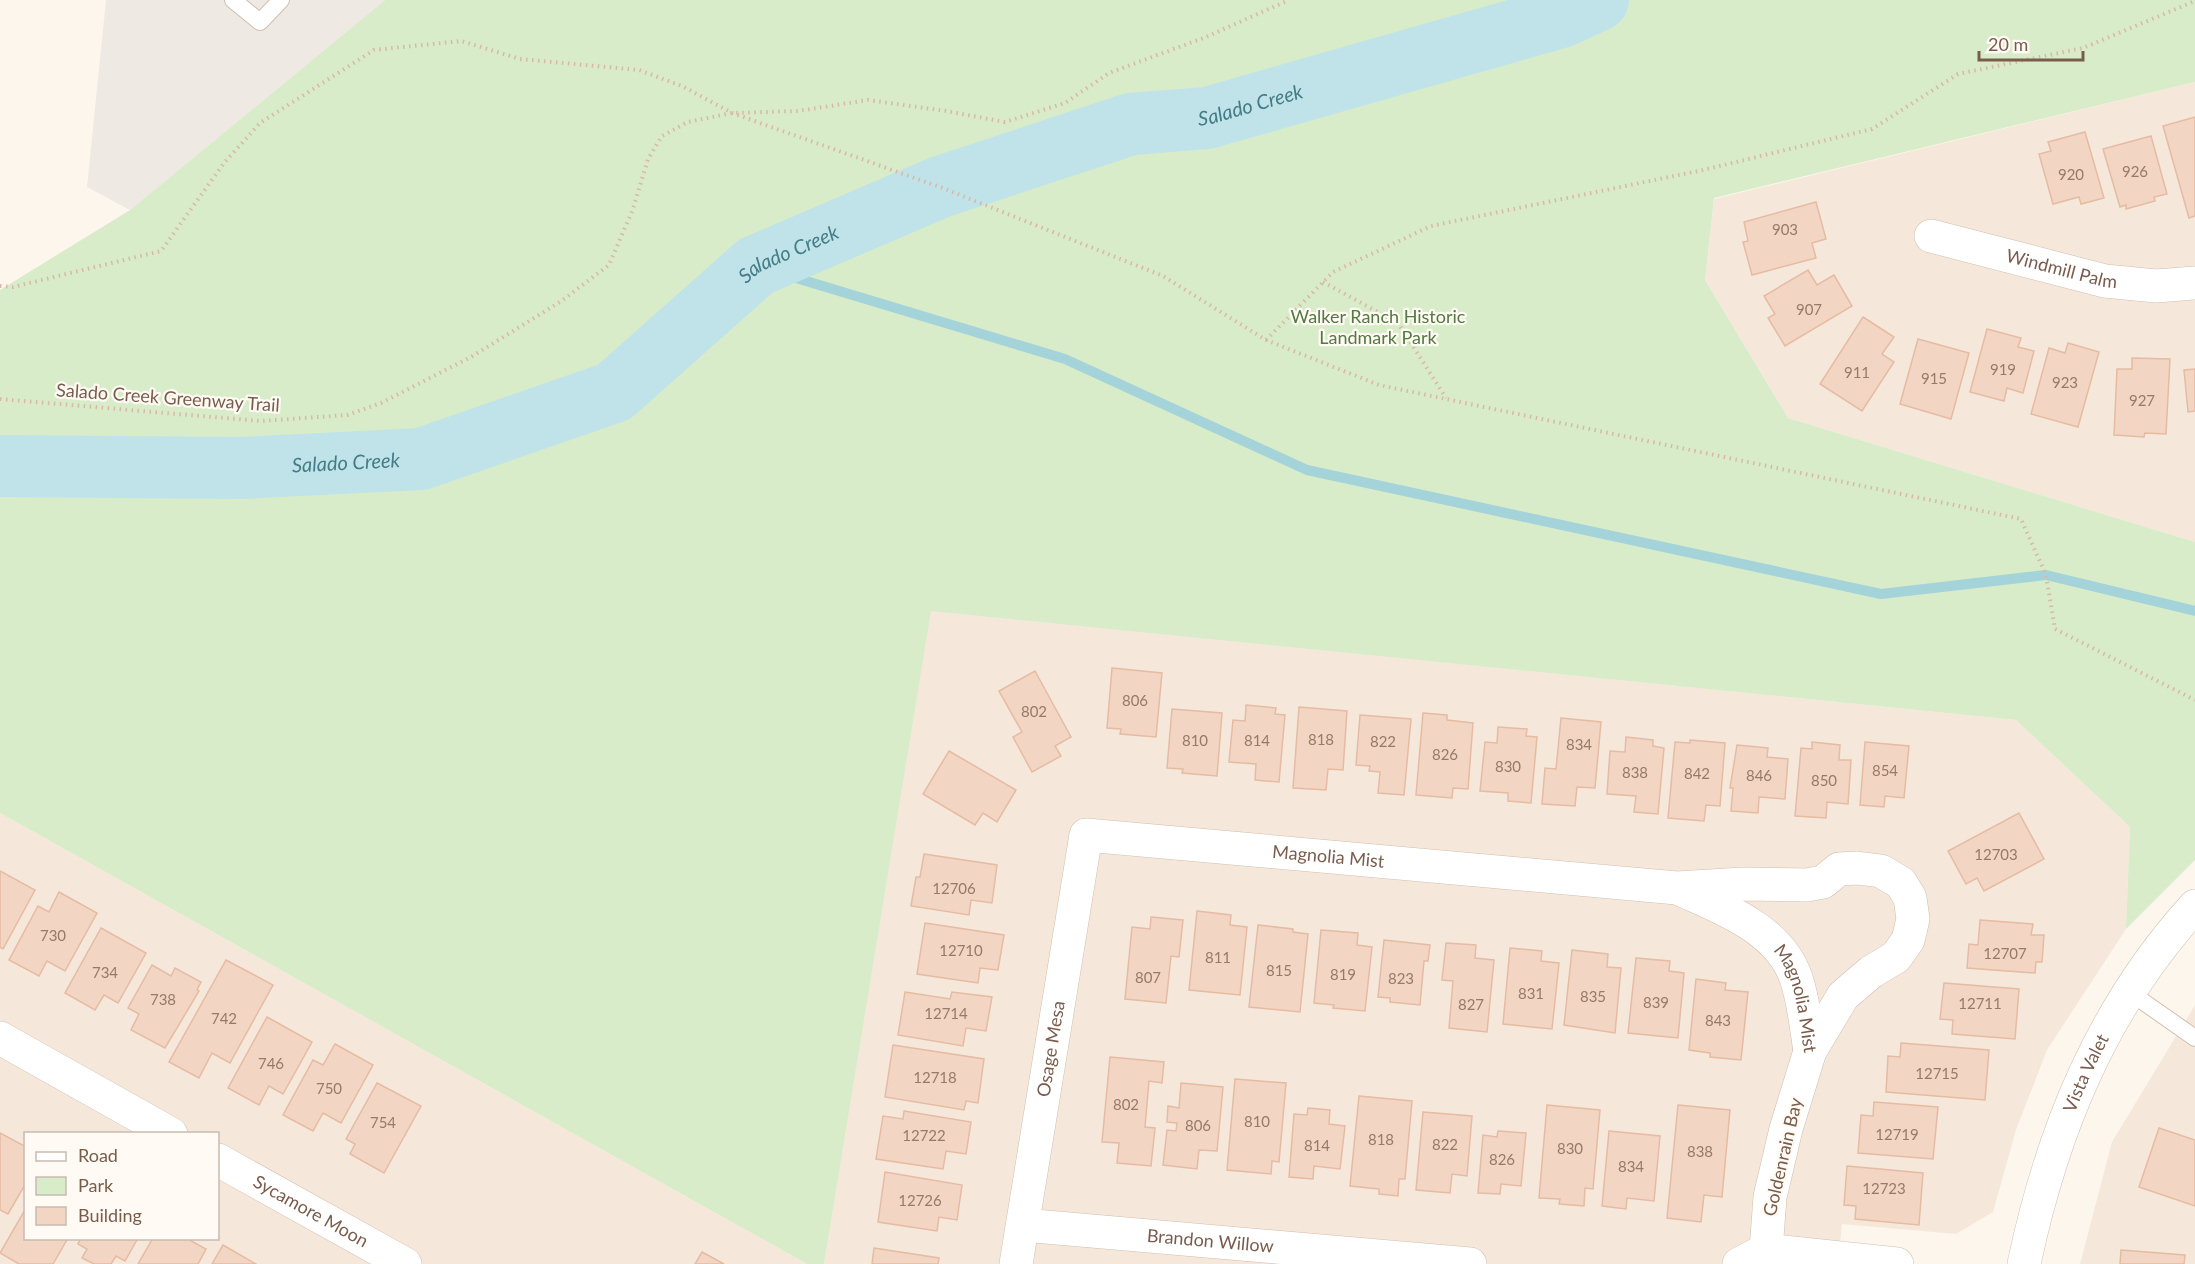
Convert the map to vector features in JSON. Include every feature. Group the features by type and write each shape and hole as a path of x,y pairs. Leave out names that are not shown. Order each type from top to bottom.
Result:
{"street":[{"name":"Windmill Palm","path":"1931,236 2105,281 2156,286 2195,283"},
{"name":"Magnolia Mist","path":"1086,835 1677,888 1743,884 1807,885 1823,882 1839,869 1857,868 1881,871 1901,882 1910,898 1913,919 1908,940 1896,957 1871,972 1843,996 1810,1051"},
{"name":"Osage Mesa","path":"1016,1264 1086,835"},
{"name":"Magnolia Mist","path":"1677,888 1737,915 1767,936 1784,952 1796,977 1810,1051"},
{"name":"Vista Valet","path":"2024,1264 2034,1216 2052,1154 2076,1091 2128,991 2195,906"},
{"path":"0,1038 167,1132"},
{"name":"Goldenrain Bay","path":"1757,1260 1786,1129 1810,1051"},
{"name":"Sycamore Moon","path":"219,1161 405,1264"},
{"name":"Brandon Willow","path":"1023,1225 1470,1264"},
{"path":"1757,1260 1897,1264"}],"lane":[{"path":"233,0 260,22 281,0"},
{"path":"2128,991 2195,1038"}],"path":[{"name":"Salado Creek Greenway Trail","path":"0,399 260,421 346,415 381,403 471,357 560,302 609,265 633,209 648,159 662,136 687,122 732,113 798,111 868,100 1005,122 1065,103 1109,73 1206,37 1289,0"},
{"path":"1266,340 1333,272 1431,226 1703,170 1872,129 1958,74 2083,48 2195,1"},
{"path":"0,286 13,286 161,251 224,163 260,123 374,50 461,41 520,59 639,70 682,86 732,113 940,188 1163,276 1266,340 1379,385 2022,519 2046,575 2055,628 2195,700"},
{"path":"1323,282 1398,322 1447,399"}],"shaded area":[{"path":"106,0 385,0 130,210 87,187"},
{"path":"2195,82 2195,542 1788,418 1705,280 1714,199"},
{"path":"930,610 2016,720 2130,827 2126,929 2047,1050 2016,1130 1993,1212 1956,1234 1842,1224 1838,1264 824,1264"},
{"path":"0,813 807,1264 0,1264"},
{"path":"2195,1005 2195,1264 2080,1264 2112,1142"}],"green space":[{"name":"Walker Ranch Historic Landmark Park","path":"385,0 2195,0 2195,82 1714,198 1705,280 1788,418 2195,542 2195,860 2126,929 2130,827 2016,720 931,611 824,1264 807,1264 0,813 0,290 130,210"}],"building":[{"path":"2195,117 2195,216 2189,218 2163,126"},
{"path":"2085,132 2104,198 2081,204 2079,197 2053,204 2039,154 2051,151 2048,142"},
{"path":"2151,136 2167,194 2154,197 2155,201 2126,209 2126,205 2120,207 2103,149"},
{"path":"1816,202 1826,239 1812,243 1816,258 1752,275 1743,242 1748,241 1744,222"},
{"path":"1808,270 1817,285 1834,275 1852,306 1785,346 1768,318 1775,314 1764,296"},
{"path":"1863,317 1894,337 1882,354 1894,362 1862,411 1820,384"},
{"path":"1987,329 2021,338 2018,347 2034,351 2023,393 2007,388 2004,401 1970,392"},
{"path":"1918,339 1969,353 1951,419 1900,404"},
{"path":"2068,343 2099,352 2078,427 2031,414 2049,348 2065,353"},
{"path":"2132,358 2170,359 2166,434 2145,433 2144,437 2114,435 2117,369 2132,369"},
{"path":"2195,369 2195,411 2188,412 2184,370"},
{"path":"1112,668 1162,673 1156,737 1120,734 1121,729 1107,728"},
{"path":"1035,671 1071,737 1055,746 1061,756 1032,772 1013,737 1022,732 999,691"},
{"path":"1246,705 1276,708 1275,714 1285,715 1279,782 1255,780 1256,764 1229,762 1233,720 1245,721"},
{"path":"1299,707 1347,711 1343,770 1328,769 1326,790 1293,788"},
{"path":"1172,709 1222,713 1217,776 1182,773 1183,769 1167,768"},
{"path":"1423,713 1447,715 1447,720 1473,723 1468,789 1453,788 1452,798 1416,795"},
{"path":"1360,715 1411,719 1404,795 1378,793 1380,772 1369,771 1370,766 1356,765"},
{"path":"1561,718 1601,722 1595,788 1577,787 1575,806 1542,804 1545,768 1556,769"},
{"path":"1498,727 1527,729 1526,736 1537,737 1531,803 1508,801 1508,793 1480,791 1485,742 1497,743"},
{"path":"1626,737 1653,740 1653,746 1664,748 1658,814 1634,812 1636,796 1607,794 1610,751 1625,752"},
{"path":"1690,740 1725,743 1720,806 1706,805 1704,821 1668,818 1675,742 1690,743"},
{"path":"1812,742 1840,745 1839,760 1851,760 1848,804 1827,802 1826,818 1795,816 1801,748 1812,749"},
{"path":"1865,742 1909,746 1904,798 1885,796 1884,807 1860,805"},
{"path":"1737,745 1768,748 1767,757 1788,759 1785,799 1759,797 1758,813 1731,811 1733,788 1730,788"},
{"path":"949,751 1016,790 997,822 983,813 975,825 923,794"},
{"path":"2019,813 2044,859 1984,891 1977,878 1966,884 1948,851"},
{"path":"924,854 997,865 992,903 971,900 969,915 911,906 916,877 920,877"},
{"path":"0,871 35,890 3,949 0,947"},
{"path":"59,892 97,913 65,971 47,961 39,976 9,960 38,906 49,912"},
{"path":"1197,911 1231,915 1230,925 1247,927 1240,995 1189,990"},
{"path":"1151,917 1183,920 1179,957 1171,956 1166,1003 1125,999 1132,927 1150,929"},
{"path":"1980,920 2033,924 2031,935 2044,935 2042,962 2036,962 2035,973 1967,968 1969,944 1978,945"},
{"path":"925,923 1004,935 998,970 980,968 978,983 917,974"},
{"path":"1258,925 1293,929 1293,932 1308,934 1300,1012 1249,1007"},
{"path":"101,928 146,953 118,1003 104,995 95,1010 65,993"},
{"path":"1321,930 1358,933 1357,945 1372,947 1365,1011 1333,1008 1334,1005 1314,1003"},
{"path":"1384,940 1430,945 1428,961 1424,961 1420,1005 1390,1002 1390,998 1378,997"},
{"path":"1446,943 1476,945 1475,958 1494,960 1487,1032 1449,1028 1453,981 1442,980"},
{"path":"1510,948 1542,951 1541,961 1559,963 1552,1029 1503,1024"},
{"path":"1572,950 1608,954 1607,967 1621,968 1615,1033 1564,1025"},
{"path":"1636,958 1670,961 1669,971 1684,973 1678,1038 1628,1033"},
{"path":"226,960 273,985 230,1063 212,1053 199,1078 169,1062"},
{"path":"152,965 171,976 175,968 201,982 197,990 199,991 165,1048 131,1030 139,1014 128,1008"},
{"path":"1696,979 1726,983 1725,990 1748,992 1741,1060 1710,1057 1710,1053 1689,1050"},
{"path":"1944,983 2019,989 2015,1039 1952,1034 1953,1020 1940,1019"},
{"path":"905,992 950,999 952,992 992,997 986,1031 966,1028 963,1046 898,1035"},
{"path":"267,1017 312,1042 283,1094 269,1086 259,1105 228,1088"},
{"path":"1901,1043 1989,1050 1985,1100 1886,1092 1888,1056 1900,1057"},
{"path":"335,1044 373,1065 341,1123 323,1113 313,1131 283,1115 313,1060 323,1065"},
{"path":"893,1045 984,1059 978,1103 966,1101 964,1110 885,1097"},
{"path":"1110,1057 1164,1062 1162,1083 1149,1081 1145,1127 1155,1128 1151,1166 1117,1163 1119,1143 1102,1142"},
{"path":"1235,1079 1286,1083 1279,1162 1272,1161 1271,1174 1227,1170"},
{"path":"377,1083 421,1106 384,1173 350,1154 355,1144 346,1139"},
{"path":"1181,1083 1223,1087 1217,1151 1199,1150 1197,1169 1163,1165 1167,1130 1176,1131 1177,1123 1167,1122 1168,1106 1179,1108"},
{"path":"1359,1096 1412,1101 1405,1179 1399,1179 1398,1196 1379,1194 1379,1189 1350,1186"},
{"path":"1874,1102 1938,1107 1933,1159 1858,1153 1861,1115 1873,1116"},
{"path":"1547,1105 1600,1110 1593,1189 1585,1188 1584,1206 1559,1204 1560,1199 1539,1198"},
{"path":"1678,1105 1730,1110 1722,1197 1704,1195 1701,1222 1667,1218"},
{"path":"1308,1108 1330,1110 1329,1124 1345,1126 1340,1169 1314,1166 1313,1179 1289,1177 1294,1114 1307,1115"},
{"path":"904,1111 971,1122 966,1154 946,1151 943,1169 876,1159 883,1116 903,1119"},
{"path":"1423,1112 1472,1116 1467,1176 1452,1174 1450,1193 1416,1190"},
{"path":"2159,1128 2195,1140 2195,1206 2139,1187"},
{"path":"1498,1131 1526,1133 1521,1186 1501,1184 1500,1194 1478,1193 1483,1135 1497,1137"},
{"path":"1609,1131 1660,1136 1654,1201 1627,1198 1626,1209 1602,1206"},
{"path":"0,1133 24,1146 24,1186 8,1214 0,1210"},
{"path":"1847,1166 1923,1173 1919,1225 1855,1219 1856,1206 1844,1205"},
{"path":"885,1172 962,1185 957,1220 939,1217 937,1231 878,1222"},
{"path":"24,1211 24,1240 67,1240 53,1264 19,1264 0,1253"},
{"path":"80,1240 137,1240 125,1261 116,1256 111,1264 94,1264 82,1258 87,1249 78,1244"},
{"path":"152,1240 190,1240 206,1249 198,1264 138,1264"},
{"path":"223,1245 256,1264 212,1264"},
{"path":"874,1248 939,1258 938,1264 872,1264"},
{"path":"2121,1250 2185,1255 2184,1264 2120,1264"},
{"path":"702,1252 724,1264 695,1264"}],"waterway":[{"name":"Salado Creek","path":"0,466 240,468 421,459 614,392 756,266 940,187 1131,124 1207,118 1561,17 1598,0"},
{"path":"756,266 1065,359 1307,470 1881,594 2046,575 2195,611"}]}
